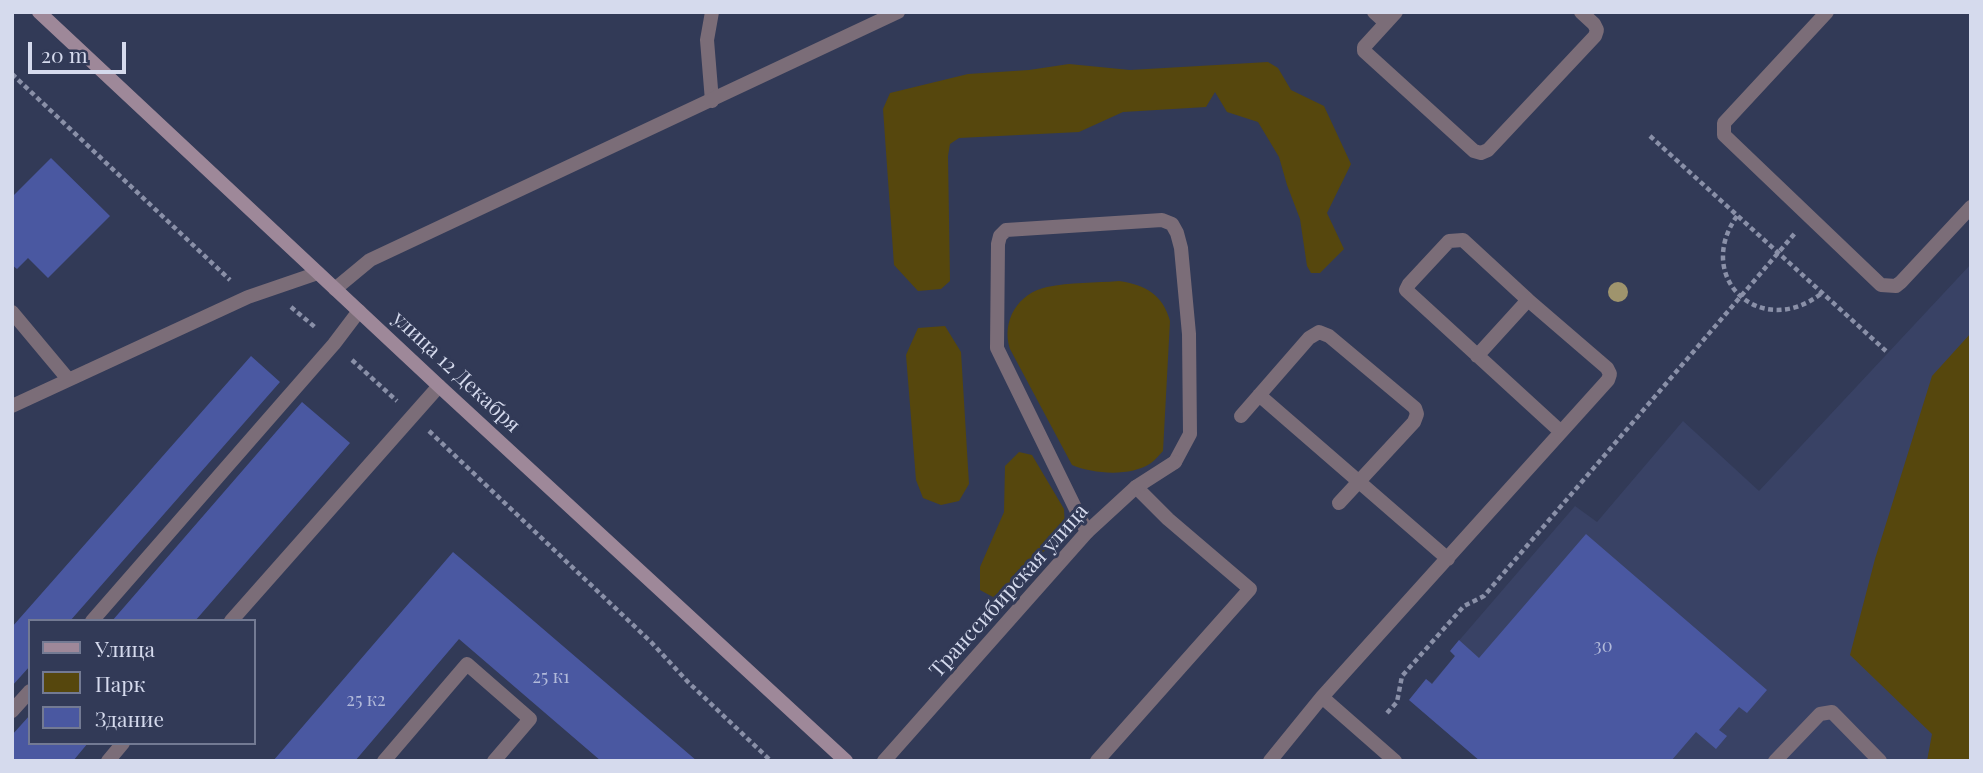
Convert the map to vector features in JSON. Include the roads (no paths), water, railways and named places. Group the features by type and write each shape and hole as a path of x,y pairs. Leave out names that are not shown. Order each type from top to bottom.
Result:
{"main road":[{"name":"улица 12 Декабря","path":"39,12 846,761"}],"street":[{"path":"712,12 707,40 712,101"},
{"path":"335,289 370,260 898,12"},
{"path":"1374,12 1391,18 1364,47 1366,54 1474,151 1481,153 1488,150 1595,36 1597,30 1594,24 1581,12"},
{"path":"1827,12 1722,127 1724,135 1881,285 1888,287 1901,282 1971,207"},
{"name":"Транссибирская улица","path":"884,761 1087,532 1136,487 1175,463 1190,434 1189,359 1181,248 1172,224 1162,220 1006,230 1000,236 998,244 997,348 1087,532"},
{"path":"1270,761 1322,697 1608,380 1610,374 1607,368 1463,240 1449,241 1406,290 1561,432"},
{"path":"12,405 248,297 318,273"},
{"path":"1477,356 1528,300"},
{"path":"94,619 334,344 359,311"},
{"path":"12,312 68,379"},
{"path":"1241,416 1309,338 1319,332 1329,336 1415,408 1417,414 1414,422 1339,503"},
{"path":"233,619 439,386"},
{"path":"1259,395 1448,559"},
{"path":"1097,761 1250,589 1168,519 1136,487"},
{"path":"384,761 467,664 530,719 494,761"},
{"path":"12,711 28,693"},
{"path":"1322,697 1395,761"},
{"path":"1775,761 1820,714 1832,712 1880,761"},
{"path":"108,761 121,745"}]}
